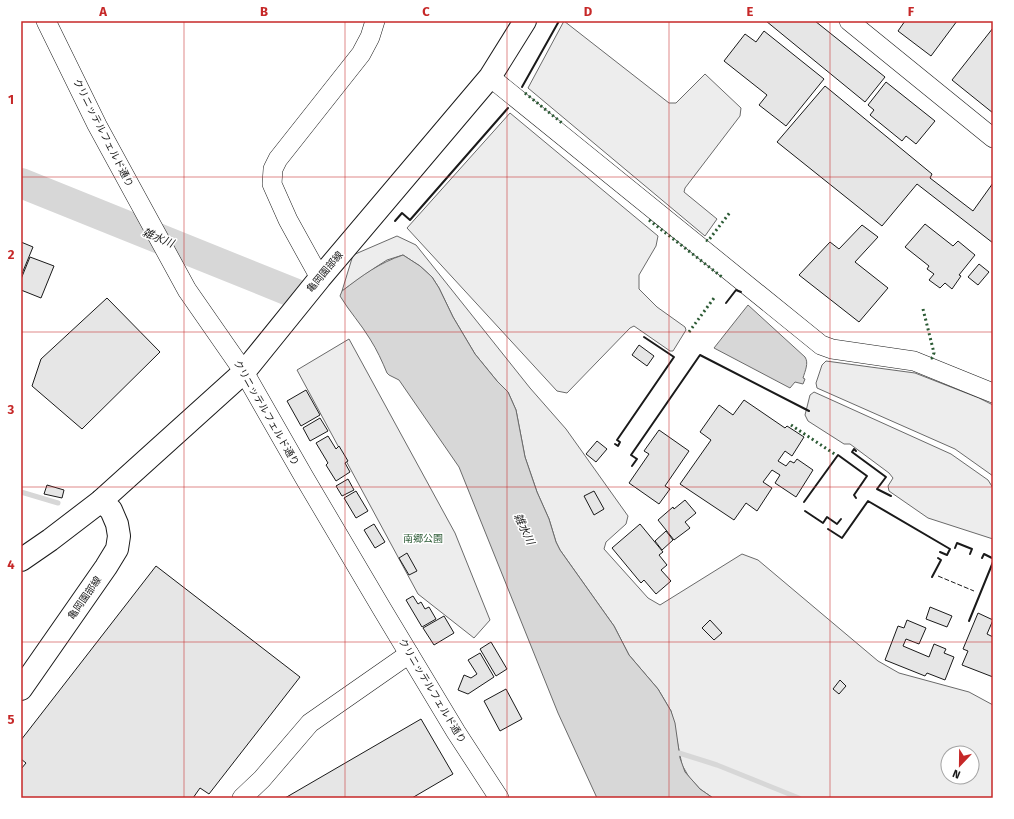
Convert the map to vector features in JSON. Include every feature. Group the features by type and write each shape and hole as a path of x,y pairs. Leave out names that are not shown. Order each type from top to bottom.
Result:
{"main road":[{"name":"亀岡園部線","path":"21,560 102,501 244,372 320,278 490,77 524,21"},
{"name":"亀岡園部線","path":"21,689 102,574 117,549 117,524 111,510 102,501"}],"street":[{"name":"クリニッテルフェルド通り","path":"46,21 97,125 187,290 244,372 304,477 409,654 456,732 499,798"},
{"path":"320,278 288,220 272,184 273,169 278,159 361,54 370,37 375,21"},
{"path":"849,21 993,138"},
{"path":"490,77 821,345 832,349 914,361 993,393"},
{"path":"242,798 262,779 310,723 409,654"}],"shaded area":[{"path":"564,21 669,103 676,103 705,74 741,108 740,116 685,188 684,192 717,219 705,236 528,88"},
{"path":"510,113 658,236 656,246 639,275 639,289 657,307 685,327 686,330 673,351 670,351 634,326 630,328 567,393 557,391 407,228"},
{"path":"397,236 416,245 530,388 566,429 628,516 626,524 606,542 604,549 648,598 660,605 742,554 758,560 878,661 899,673 969,692 993,705 993,798 713,798 700,789 689,777 682,765 671,711 658,689 629,655 614,626 560,550 556,542 549,519 537,492 525,457 516,410 508,392 475,354 432,277 420,266 403,255 387,260 342,291 353,255"},
{"name":"南郷公園","path":"349,339 455,533 490,620 474,638 418,594 297,370"},
{"path":"826,361 915,373 993,405 993,476 955,449 817,388 816,383 822,365"},
{"path":"814,392 951,454 988,480 993,488 993,539 928,518 889,491 888,486 893,478 889,473 850,444 844,444 808,421 805,415 810,395"}],"water":[{"path":"403,255 420,266 432,277 475,354 508,392 516,410 525,457 560,550 614,626 629,655 658,689 671,711 675,723 680,758 685,772 700,789 713,798 597,798 558,713 459,467 399,380 387,373 373,343 340,296 342,291 371,270"},
{"path":"748,305 805,357 807,364 803,384 795,382 790,388 714,348"}],"building":[{"path":"766,21 815,21 885,77 865,102"},
{"path":"905,21 957,21 931,56 898,31"},
{"path":"993,28 993,113 952,80"},
{"path":"764,31 824,79 786,126 759,105 767,95 724,61 745,34 756,42"},
{"path":"886,82 935,121 916,144 906,136 902,141 870,115 874,110 868,105"},
{"path":"825,86 932,174 930,178 973,211 993,183 993,243 917,184 882,226 777,142"},
{"path":"925,224 953,246 958,241 975,255 959,275 961,276 952,289 945,283 940,288 929,280 934,274 927,269 929,266 905,247"},
{"path":"862,225 878,237 855,262 888,288 859,322 799,275 830,242 839,249"},
{"path":"21,242 33,247 21,276"},
{"path":"30,257 54,266 41,298 21,290 21,279"},
{"path":"979,264 989,272 978,285 968,277"},
{"path":"107,298 160,352 82,429 32,386 41,359"},
{"path":"639,345 654,356 647,366 632,355"},
{"path":"306,390 320,415 301,426 287,401"},
{"path":"744,400 785,428 787,426 804,437 792,456 785,451 778,461 786,466 790,461 794,463 797,459 813,470 796,497 775,483 780,475 772,470 763,482 772,488 757,511 746,503 734,520 680,484 711,440 700,432 719,405 733,415"},
{"path":"320,418 328,431 310,441 303,428"},
{"path":"659,430 689,451 665,486 670,489 659,504 629,483 649,454 644,451"},
{"path":"328,436 336,449 339,446 348,461 345,463 350,472 336,481 326,465 328,463 316,443"},
{"path":"597,441 607,449 596,462 586,454"},
{"path":"348,479 354,490 342,496 336,486"},
{"path":"47,485 64,490 62,498 44,494"},
{"path":"356,491 368,511 356,518 344,498"},
{"path":"594,491 604,509 594,515 584,496"},
{"path":"685,500 696,513 685,522 690,528 674,540 658,520 673,507 674,509"},
{"path":"374,524 385,542 375,548 364,530"},
{"path":"640,524 663,552 659,555 667,565 661,570 671,581 656,594 644,580 641,583 612,548"},
{"path":"666,531 673,540 662,550 655,541"},
{"path":"407,553 417,571 409,575 399,558"},
{"path":"156,566 300,677 209,794 200,788 193,798 21,798 21,769 26,763 21,759 21,740"},
{"path":"413,596 418,604 421,602 425,609 429,607 436,619 422,627 406,600"},
{"path":"930,607 952,616 947,627 926,619"},
{"path":"978,613 993,620 987,634 993,637 993,677 962,665 968,651 963,649"},
{"path":"444,616 454,633 434,645 423,628"},
{"path":"710,620 722,633 714,640 702,628"},
{"path":"907,620 926,628 919,644 906,639 903,646 929,657 934,644 946,649 944,653 954,657 945,680 927,673 925,676 885,660 898,626 904,628"},
{"path":"491,642 507,669 496,676 480,649"},
{"path":"480,653 494,677 468,694 458,690 464,675 471,678 477,674 468,660"},
{"path":"840,680 846,686 839,694 833,689"},
{"path":"506,689 522,719 500,731 484,701"},
{"path":"421,719 453,774 412,798 285,798"}],"waterway":[{"name":"雑水川","path":"21,183 294,293"},
{"path":"21,492 58,503"},
{"path":"679,753 717,765 799,798"}],"hedge":[{"path":"525,93 562,123"},
{"path":"706,240 708,241 731,211"},
{"path":"649,220 722,277"},
{"path":"689,332 714,298"},
{"path":"923,309 934,353 932,358 928,358"},
{"path":"791,425 836,455"}],"fence":[{"path":"938,576 974,591"}],"wall":[{"path":"522,87 559,21"},
{"path":"395,221 402,213 410,220 508,108"},
{"path":"726,303 736,290 741,292"},
{"path":"615,444 618,446 620,442 617,440 674,357 644,337"},
{"path":"632,466 637,459 631,455 700,355 809,411"},
{"path":"856,451 854,449 852,452 886,477 877,489 891,496"},
{"path":"804,502 838,455 867,476 854,495 856,498"},
{"path":"828,529 842,538 868,501 950,549 947,555 940,552"},
{"path":"805,511 823,523 827,517 837,524 841,519"},
{"path":"955,548 957,543 972,549 970,554"},
{"path":"982,558 984,554 992,558"},
{"path":"932,577 941,560 938,558"},
{"path":"969,621 993,562"}]}
